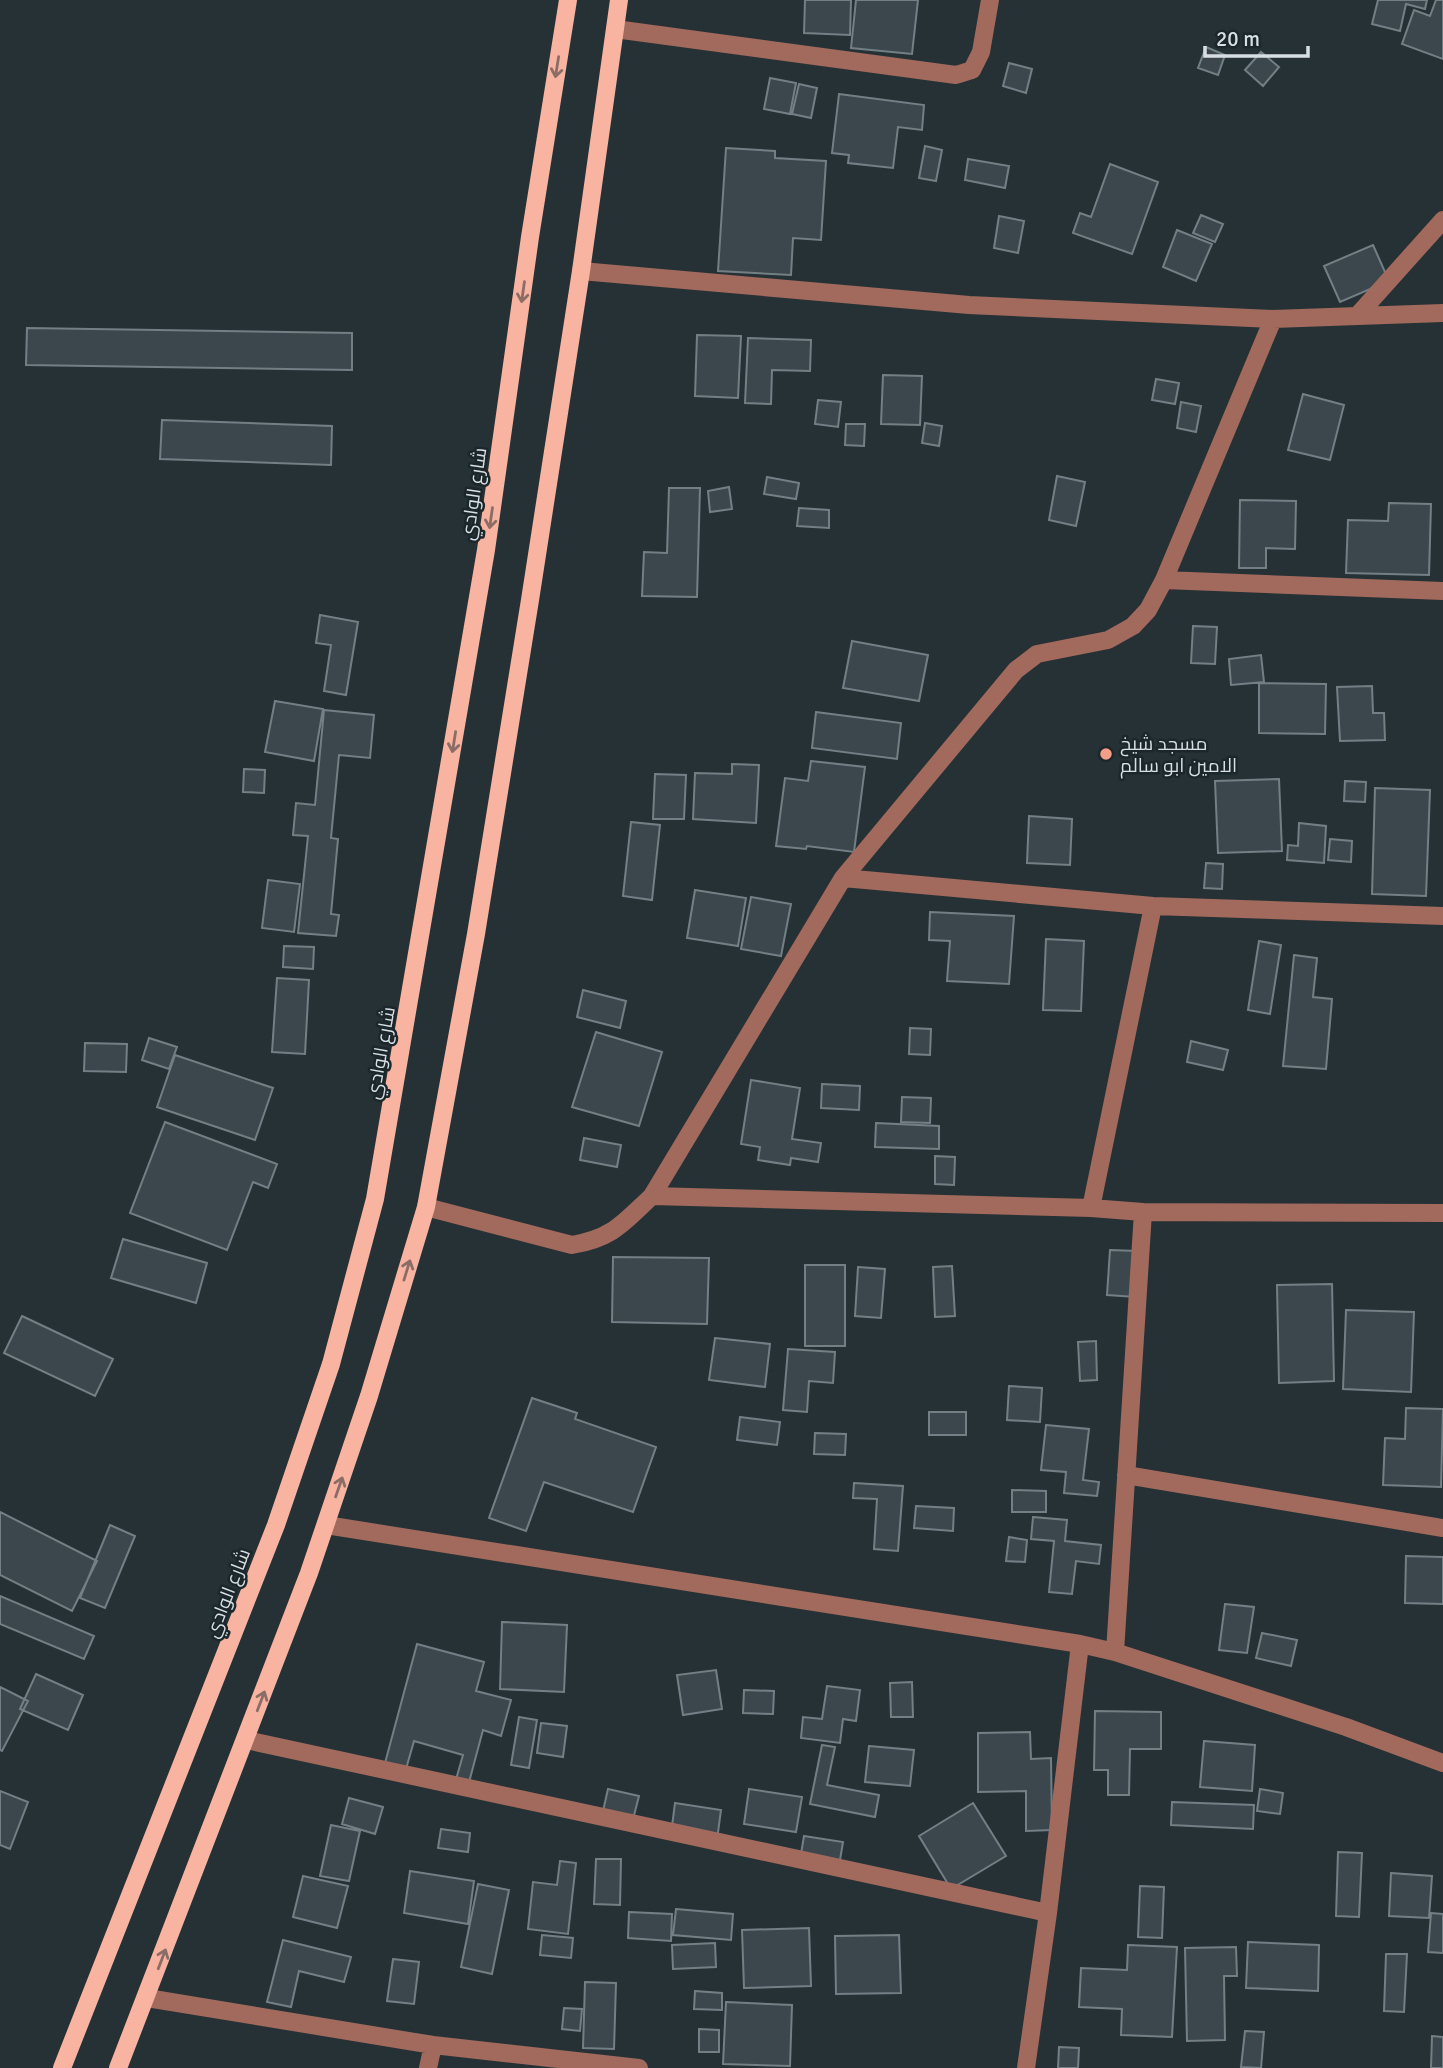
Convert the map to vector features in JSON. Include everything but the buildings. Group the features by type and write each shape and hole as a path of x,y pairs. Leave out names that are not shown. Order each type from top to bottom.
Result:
{"main road":[{"name":"شارع الوادي","path":"62,2068 276,1525 331,1364 376,1199 486,550 530,237 568,0"},
{"path":"118,2068 246,1740 326,1525 369,1396 426,1207 478,920 581,271 619,0"}],"street":[{"path":"615,29 956,75 972,70 981,52 989,0"},
{"path":"1357,316 1443,220"},
{"path":"581,271 970,305 1273,319 1443,313"},
{"path":"426,1207 572,1245 595,1241 614,1231 652,1196 843,878 1016,670 1037,654 1108,640 1133,626 1148,610 1164,580 1273,319"},
{"path":"1164,580 1443,592"},
{"path":"843,878 1153,906 1443,916"},
{"path":"1091,1208 1153,906"},
{"path":"652,1196 1091,1208 1143,1212 1443,1213"},
{"path":"1115,1652 1143,1212"},
{"path":"1126,1475 1443,1528"},
{"path":"326,1525 1080,1644 1115,1652 1346,1727 1443,1763"},
{"path":"1026,2068 1048,1913 1080,1644"},
{"path":"246,1740 1048,1913"},
{"path":"147,1998 433,2045 639,2068"},
{"path":"428,2068 433,2045"}],"place":[{"name":"مسجد شيخ الامين ابو سالم","path":"1106,754"}]}
